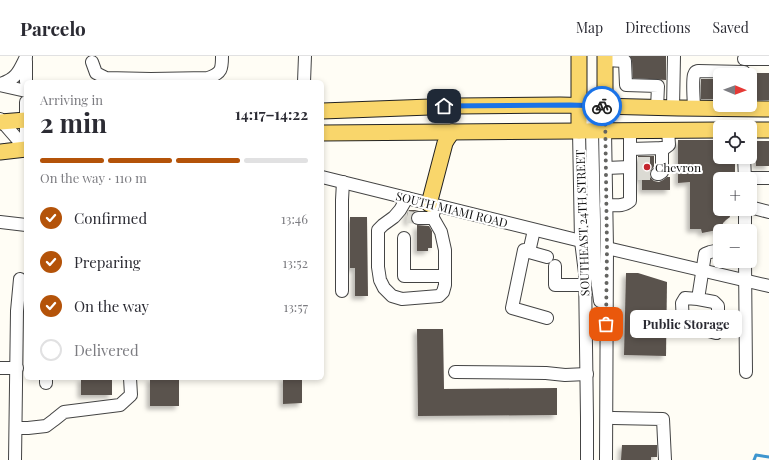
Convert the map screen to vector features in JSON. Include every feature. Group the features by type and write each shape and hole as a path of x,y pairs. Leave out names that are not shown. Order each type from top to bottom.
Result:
{"main road":[{"path":"579,56 579,105 592,131"},
{"path":"592,131 605,106 605,58"},
{"path":"324,111 457,106 579,105 694,109 713,108"},
{"path":"757,108 769,109"},
{"path":"1,121 24,120"},
{"path":"324,133 713,130"},
{"path":"757,130 769,130"},
{"path":"433,209 445,143 452,132"},
{"path":"0,152 24,149"}],"street":[{"path":"26,56 26,80"},
{"path":"0,84 7,82 19,72 26,56"},
{"path":"92,62 96,73 106,78 208,78 217,75 222,67 222,56"},
{"path":"304,80 305,56"},
{"path":"673,108 674,56"},
{"path":"605,58 625,60 626,85 658,86 657,108"},
{"path":"744,58 769,59"},
{"path":"694,109 694,74 698,71 713,72"},
{"path":"0,84 24,91"},
{"path":"1,121 24,147"},
{"path":"606,205 623,205 630,201 633,168 630,149 630,130"},
{"path":"630,149 665,148 668,145 668,130"},
{"path":"592,131 595,264 606,340"},
{"name":"SOUTHEAST 24TH STREET","path":"592,131 606,168 607,248 605,458"},
{"name":"SOUTHEAST 24TH STREET","path":"587,460 588,418 585,273 581,241 592,131"},
{"path":"658,167 662,148"},
{"path":"606,168 633,168"},
{"name":"SOUTH MIAMI ROAD","path":"324,177 407,198 433,209 581,241"},
{"path":"757,180 768,181"},
{"path":"342,291 343,182"},
{"path":"394,217 412,218 433,209 441,232 445,250 445,285 443,292 439,296 402,299 392,296 384,288 380,280 378,267 378,230 382,225 394,217 407,198"},
{"path":"757,209 769,212"},
{"path":"0,222 24,225"},
{"path":"529,252 534,230"},
{"path":"404,238 404,276 445,276"},
{"path":"607,248 769,286"},
{"path":"547,318 512,308 524,250 551,262 555,285 585,285"},
{"path":"698,299 706,254 713,251"},
{"path":"745,268 746,372"},
{"path":"15,460 17,368 22,338 17,311 20,279"},
{"path":"454,372 546,373 565,375 587,374 592,367 596,365 606,366"},
{"path":"0,368 17,368"},
{"path":"16,428 46,426 64,412 120,405 131,395 130,380"},
{"path":"588,418 591,460"},
{"path":"613,418 663,419 665,460"}],"building":[{"path":"630,56 666,56 666,80 633,78 632,61"},
{"path":"757,73 769,73 769,100 757,100"},
{"path":"701,79 713,79 713,99 701,99"},
{"path":"678,140 713,140 713,164 735,164 735,172 713,172 713,216 730,217 723,224 713,224 713,231 702,233 701,229 690,229 690,182 678,183"},
{"path":"757,141 769,141 769,166 756,166"},
{"path":"638,156 654,156 654,167 650,171 650,177 654,181 659,182 667,177 670,177 670,190 642,190 642,179 638,179"},
{"path":"409,210 419,210 412,214 412,222 407,222 407,213"},
{"path":"350,217 367,217 368,296 355,296 355,268 350,268"},
{"path":"417,225 429,226 432,231 432,248 428,248 428,251 417,251"},
{"path":"626,273 638,273 667,282 666,356 624,355"},
{"path":"417,329 443,329 444,389 557,388 557,415 418,416"},
{"path":"81,380 112,380 112,395 81,395"},
{"path":"150,380 179,380 179,406 150,406"},
{"path":"283,380 302,380 302,403 283,404"},
{"path":"622,445 657,445 657,457 651,457 651,460 621,460"}],"waterway":[{"path":"754,460 756,455 769,457"}],"tunnel":[{"path":"638,163 657,163"},
{"path":"638,174 657,174"},
{"path":"407,217 418,218"}],"way so far":[{"path":"602,106 605,106 607,248 606,324"}],"place":[{"name":"Chevron","path":"647,167"},
{"name":"Public Storage","path":"606,324"}],"route":[{"path":"444,106 602,106"}]}
